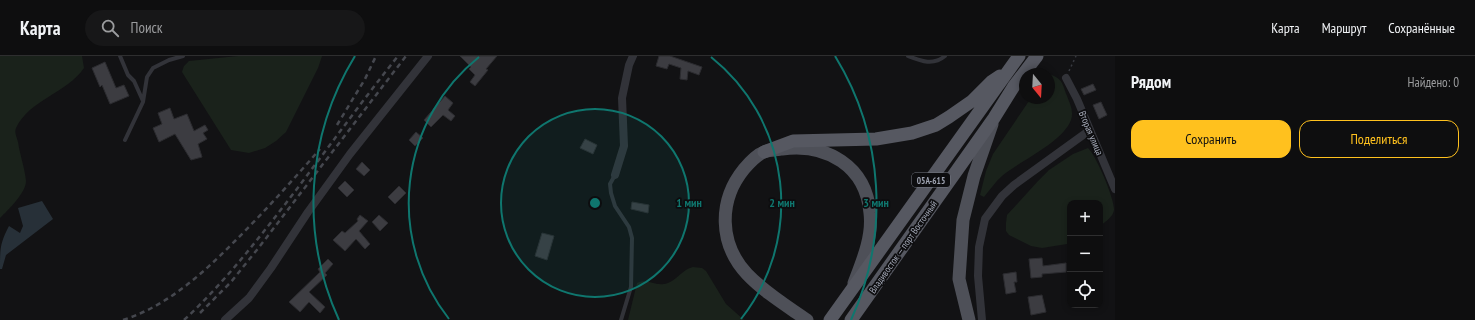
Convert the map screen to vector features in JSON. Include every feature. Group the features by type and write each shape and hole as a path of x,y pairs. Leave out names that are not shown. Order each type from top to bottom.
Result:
{"highway":[{"name":"Владивосток — порт Восточный","path":"851,320 994,118 1014,86 1037,56"},
{"name":"Владивосток — порт Восточный","path":"830,320 1016,61"},
{"path":"764,152 793,141 876,139 912,133 936,125 972,101 991,82 1016,61"}],"main road":[{"path":"969,320 959,280 963,220 974,176 994,118"},
{"path":"807,320 760,286 746,273 731,248 725,229 725,211 735,180 749,162 764,152 794,147 823,152 842,160 855,173 868,195 871,215 867,248 850,294"}],"street":[{"path":"225,320 249,298 350,154 428,56"},
{"path":"615,175 624,146 622,98 629,65 633,56"},
{"name":"Вторая улица","path":"1066,78 1077,99 1115,189"},
{"path":"982,320 978,276 979,247 985,219 1002,196 1014,185 1090,130"}],"lane":[{"path":"120,56 128,75 134,81 143,102"},
{"path":"125,140 143,102 147,76 153,68 169,60 183,56"},
{"path":"908,56 930,63 941,60 946,56"},
{"path":"615,175 610,184 610,193 615,206 629,227 632,238 631,287 621,320"}],"path":[{"path":"1066,78 1076,56"}],"shaded area":[{"path":"0,56 82,56 84,68 68,84 30,110 22,118 16,128 15,133 26,181 23,191 16,201 0,218"},
{"path":"238,56 322,56 318,68 286,132 265,148 249,153 231,150 182,72 184,66 189,61"},
{"path":"1055,77 1060,80 1072,111 1071,120 1066,128 1059,136 1040,151 1002,176 984,197 980,195 986,171 993,154 1027,104 1055,104"},
{"path":"1088,148 1096,159 1108,188 1113,205 1114,210 1110,217 1103,224 1103,200 1067,200 1067,244 1042,248 1031,246 1009,235 1006,231 1007,215 1049,170 1073,154"},
{"path":"42,201 53,219 6,255 2,269 0,269 1,246 9,226 20,233 23,226 18,208"},
{"path":"693,267 702,268 706,271 726,304 744,320 628,320 637,283 644,281 660,284 668,283"}],"building":[{"path":"460,56 497,56 475,86 470,82 475,75 469,69 471,67"},
{"path":"659,56 670,56 702,67 699,75 688,71 687,80 680,79 681,68 669,64 667,69 656,66"},
{"path":"105,62 116,88 124,85 129,96 110,104 102,85 100,87 92,68"},
{"path":"1093,84 1096,90 1084,95 1081,89"},
{"path":"445,96 453,103 448,110 455,116 451,121 443,115 431,127 424,120"},
{"path":"1101,102 1107,115 1099,119 1093,105"},
{"path":"170,108 174,119 187,114 194,131 205,125 208,130 203,133 207,139 198,144 202,157 191,160 175,134 159,142 153,128 162,124 158,113"},
{"path":"416,132 423,138 415,146 409,140"},
{"path":"585,139 597,145 593,154 580,148"},
{"path":"362,162 370,170 364,176 356,169"},
{"path":"345,181 354,190 347,197 338,188"},
{"path":"399,186 406,193 395,204 388,197"},
{"path":"632,202 649,205 648,213 631,209"},
{"path":"360,215 368,221 359,231 370,244 365,249 356,239 345,251 333,240 342,231 345,233 358,221 357,219"},
{"path":"379,215 388,223 380,231 372,222"},
{"path":"542,233 554,236 547,260 535,256"},
{"path":"1042,258 1043,266 1066,263 1066,272 1042,274 1042,277 1031,278 1029,259"},
{"path":"328,259 333,264 325,273 327,275 309,292 325,307 320,313 309,302 300,312 289,302 320,272 318,269"},
{"path":"1016,272 1017,282 1014,282 1016,292 1006,294 1003,274"},
{"path":"1042,295 1046,312 1031,315 1028,297"}],"railway":[{"path":"337,125 365,79 376,56"},
{"path":"184,320 228,275 254,243 398,56"},
{"path":"200,313 231,282 260,246 406,56"},
{"path":"123,320 140,314 155,306 170,297 197,276 223,253 258,218 320,149"}]}
